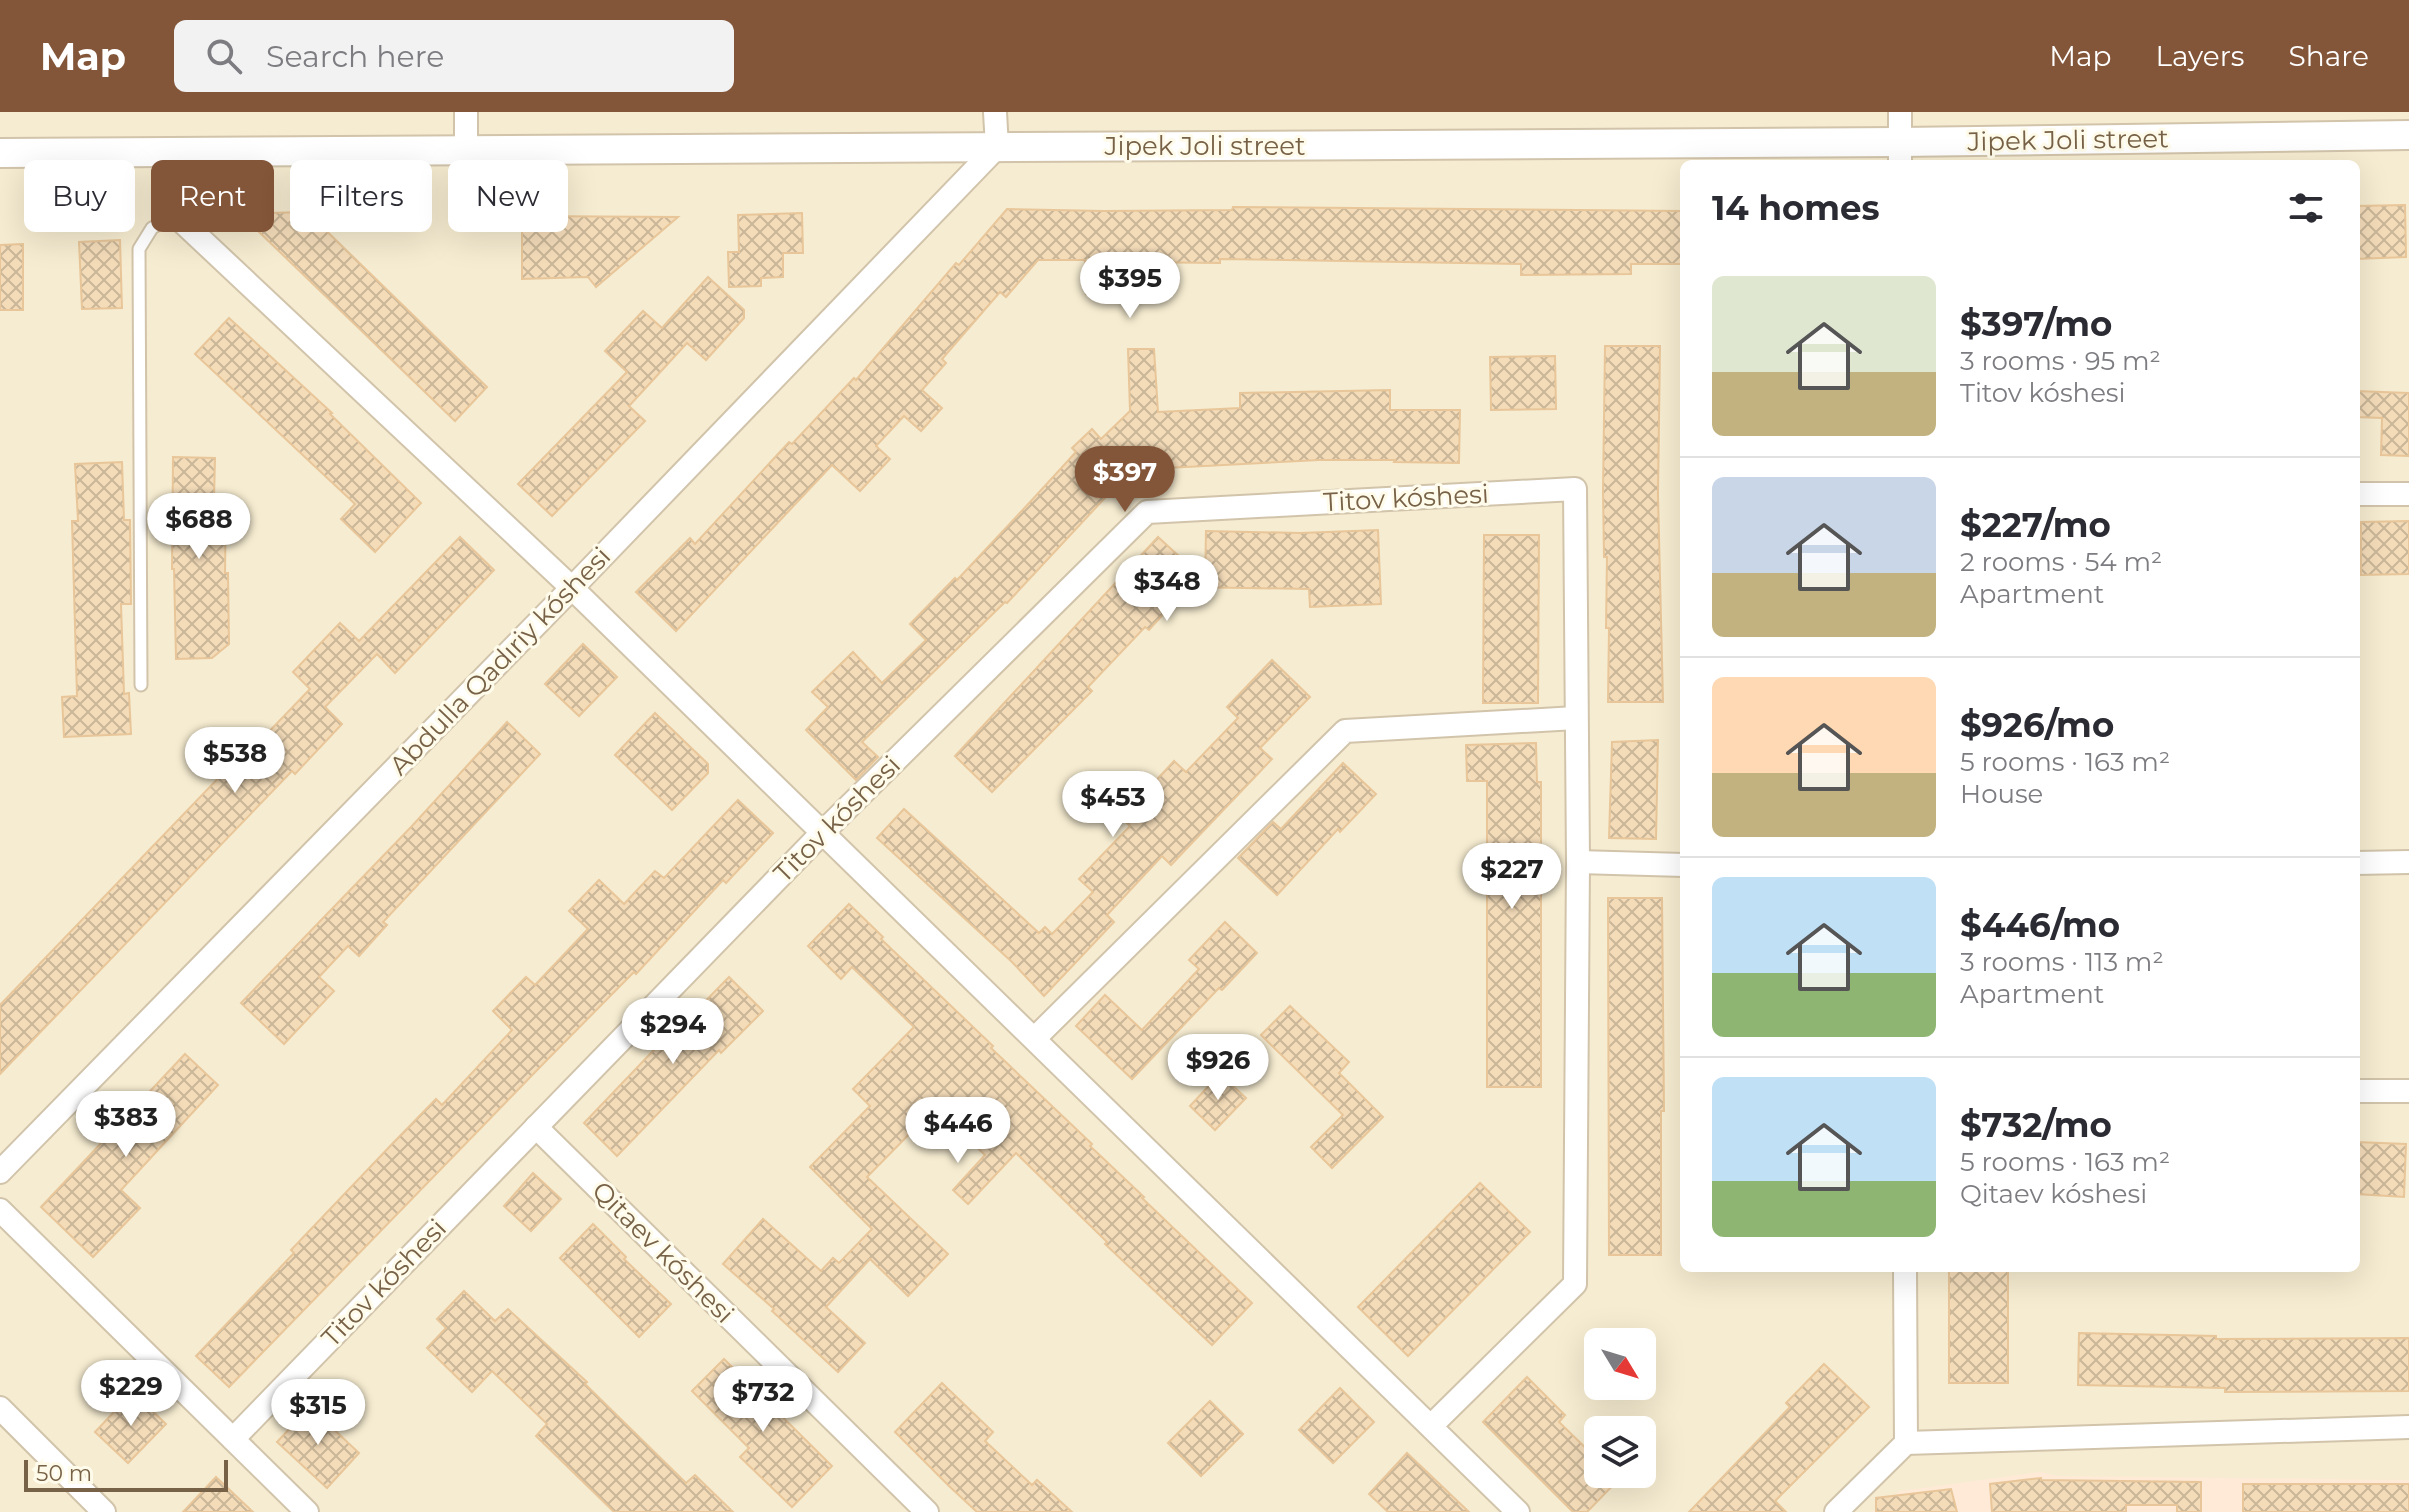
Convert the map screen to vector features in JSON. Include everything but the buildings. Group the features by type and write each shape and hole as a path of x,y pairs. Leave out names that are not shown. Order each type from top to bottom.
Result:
{"street":[{"path":"466,112 466,150"},
{"path":"995,112 997,147"},
{"path":"1900,112 1900,153"},
{"name":"Jipek Joli street","path":"0,153 997,147 1900,153 2409,135"},
{"name":"Abdulla Qadıriy kóshesi","path":"0,1172 572,588 997,147"},
{"path":"168,152 169,160"},
{"path":"193,232 572,588 1518,1512"},
{"name":"Titov kóshesi","path":"233,1439 823,832 1147,512 1575,489 1576,718"},
{"path":"2360,494 2409,494"},
{"path":"1035,1038 1345,731 1576,718 1575,1284 1431,1426"},
{"path":"1578,862 1680,865"},
{"path":"2360,863 2409,862"},
{"path":"2360,1091 2409,1091"},
{"name":"Qitaev kóshesi","path":"536,1127 927,1512"},
{"path":"0,1210 307,1512"},
{"path":"1905,1272 1906,1443"},
{"path":"0,1408 104,1512"},
{"path":"1836,1512 1906,1443 2409,1427"}],"lane":[{"path":"141,685 139,249 151,230"}],"shaded area":[{"path":"0,112 2409,112 2409,1512 0,1512"},
{"path":"2040,1472 2058,1476 2409,1480 2409,1512 1872,1512 1900,1491"}]}
